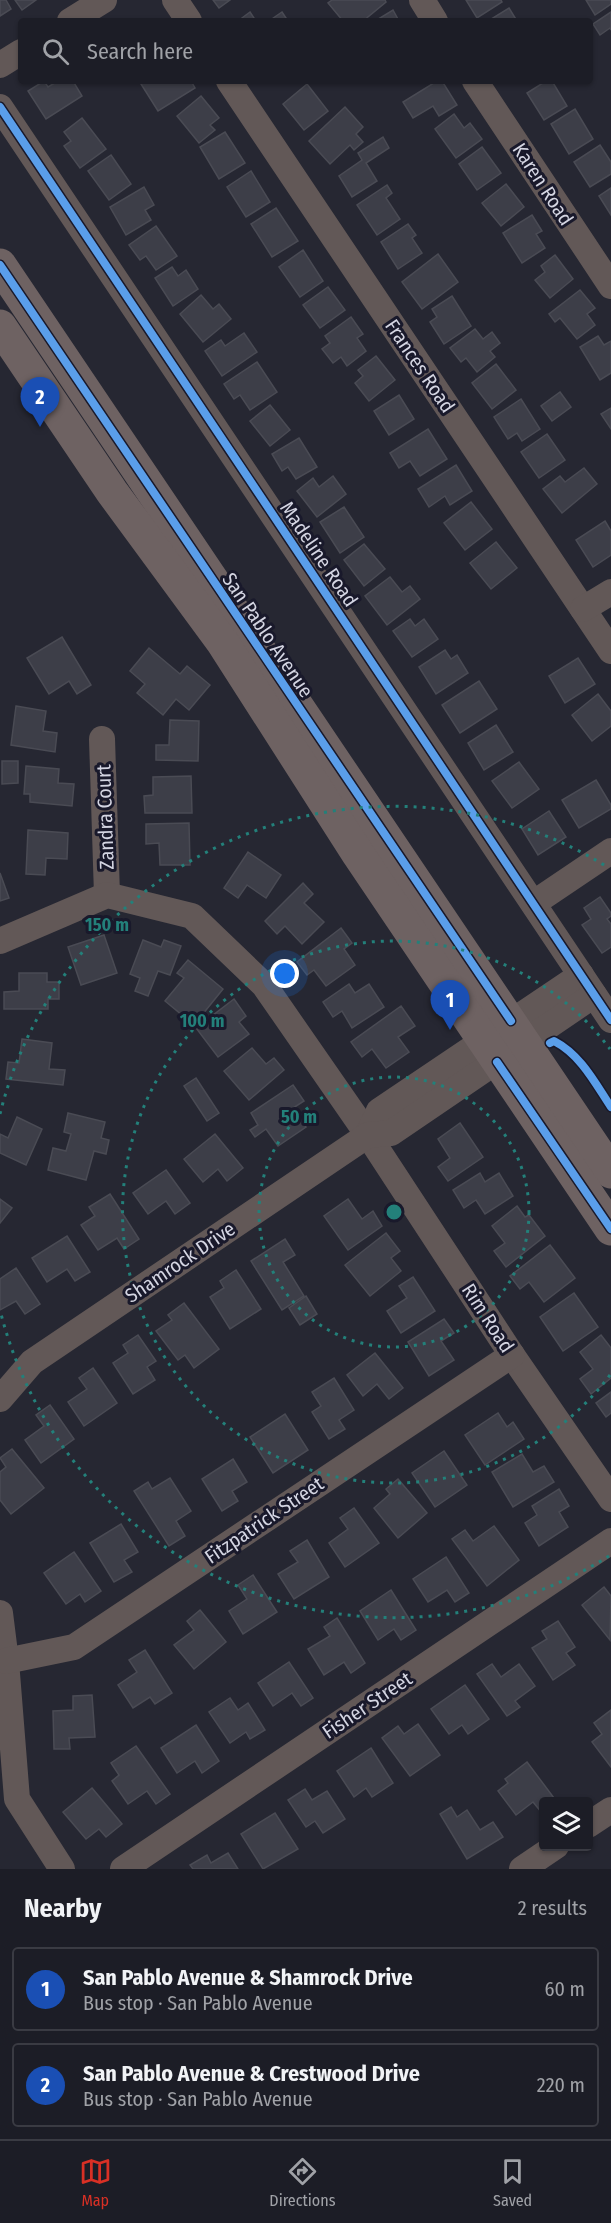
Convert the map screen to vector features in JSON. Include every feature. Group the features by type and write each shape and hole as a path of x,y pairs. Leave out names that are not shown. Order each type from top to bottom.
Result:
{"main road":[{"name":"San Pablo Avenue","path":"0,265 611,1172"},
{"path":"4,339 112,492 223,643 358,854 611,1229"}],"street":[{"path":"75,18 104,0"},
{"path":"175,0 187,18"},
{"path":"422,0 433,18"},
{"path":"0,65 18,54"},
{"name":"Frances Road","path":"232,84 611,651"},
{"name":"Karen Road","path":"477,84 611,286"},
{"name":"Madeline Road","path":"0,108 611,1020"},
{"path":"4,339 36,320"},
{"path":"583,609 611,592"},
{"name":"Zandra Court","path":"102,739 108,895"},
{"path":"534,903 611,851"},
{"path":"0,941 108,895"},
{"name":"Rim Road","path":"108,895 192,916 264,985 368,1135 512,1355 611,1499"},
{"name":"Shamrock Drive","path":"0,1399 32,1362 368,1135 391,1133 490,1051 588,985"},
{"name":"Fitzpatrick Street","path":"6,1662 74,1647 512,1355"},
{"name":"Fisher Street","path":"123,1869 611,1541"},
{"path":"0,1613 17,1799 62,1869"},
{"path":"593,1822 611,1810"},
{"path":"522,1869 549,1851"}],"building":[{"path":"0,0 6,0 11,9 0,16"},
{"path":"15,0 36,0 22,10"},
{"path":"213,0 230,0 219,8"},
{"path":"332,0 385,0 386,2 367,18 340,18 328,3"},
{"path":"466,0 501,0 502,2 477,18"},
{"path":"586,0 611,0 611,4 595,15"},
{"path":"509,8 515,18 493,18"},
{"path":"393,10 397,18 380,18"},
{"path":"250,12 254,18 242,18"},
{"path":"282,12 286,18 273,18"},
{"path":"611,12 611,30 610,28 600,35 593,24"},
{"path":"39,84 46,84 48,87 53,84 75,84 82,96 46,119 28,91"},
{"path":"141,84 193,84 195,88 158,111"},
{"path":"307,84 328,111 304,130 283,104"},
{"path":"432,84 444,84 457,105 439,116 433,106 413,118 403,102"},
{"path":"541,84 554,84 567,106 544,120 527,93"},
{"path":"201,96 219,118 210,125 215,130 199,143 177,116"},
{"path":"345,107 363,127 356,134 363,142 354,150 350,145 330,164 309,141"},
{"path":"575,109 593,139 569,154 551,124"},
{"path":"454,114 464,128 470,123 482,139 456,158 435,129"},
{"path":"82,118 106,149 80,168 64,146 71,141 64,132"},
{"path":"225,132 245,163 219,179 200,147"},
{"path":"383,137 389,148 366,163 377,181 352,197 339,176 362,160 358,153"},
{"path":"600,145 611,162 611,174 590,187 574,162"},
{"path":"482,147 501,173 477,190 459,164"},
{"path":"111,155 131,184 109,200 88,171"},
{"path":"251,171 270,202 246,217 227,187"},
{"path":"506,184 524,207 501,226 482,203"},
{"path":"387,185 392,193 386,198 400,219 377,235 357,205"},
{"path":"144,187 154,205 145,210 151,220 126,235 110,207"},
{"path":"611,188 611,215 599,196"},
{"path":"276,208 298,241 272,257 251,224"},
{"path":"532,215 542,231 536,234 545,248 522,263 503,233"},
{"path":"408,224 416,235 412,238 422,253 398,269 381,242"},
{"path":"156,226 177,256 156,270 146,256 140,260 129,245"},
{"path":"303,250 323,281 300,297 279,267"},
{"path":"438,254 458,282 422,309 402,282"},
{"path":"555,255 573,279 550,298 535,280 545,272 541,266"},
{"path":"172,267 178,276 186,270 198,289 173,306 155,278"},
{"path":"328,287 345,310 320,328 303,305"},
{"path":"580,290 595,308 587,314 595,325 577,339 560,318 555,322 549,314"},
{"path":"201,295 213,309 219,304 231,319 203,342 180,314"},
{"path":"452,296 471,326 444,344 430,322 437,317 432,309"},
{"path":"351,317 363,334 357,338 366,351 347,366 341,357 333,363 322,349 330,343 325,336"},
{"path":"475,329 483,339 492,332 500,343 490,351 495,357 477,372 466,358 461,362 450,348"},
{"path":"244,333 257,352 222,376 205,351 221,340 225,346"},
{"path":"598,336 604,345 611,341 611,373 600,380 580,347"},
{"path":"376,356 395,380 369,401 355,383 363,376 358,370"},
{"path":"257,362 277,392 250,410 240,395 234,399 224,384"},
{"path":"496,364 516,390 492,409 472,383"},
{"path":"560,392 571,407 552,421 541,406"},
{"path":"399,395 414,419 389,435 374,411"},
{"path":"521,399 540,429 522,441 517,433 508,439 494,417"},
{"path":"270,405 290,430 270,446 250,421"},
{"path":"611,408 611,429 601,414"},
{"path":"428,429 447,459 420,476 410,461 399,468 390,453"},
{"path":"547,434 565,460 539,478 521,452"},
{"path":"299,438 317,467 296,479 288,467 282,471 272,454"},
{"path":"456,465 472,491 450,505 445,496 429,507 418,489"},
{"path":"584,468 597,484 562,513 543,489 560,476 565,482"},
{"path":"333,476 346,494 317,517 297,491 313,478 319,487"},
{"path":"471,502 492,529 465,550 444,523"},
{"path":"344,507 364,537 340,553 320,522"},
{"path":"605,521 611,531 611,555 593,567 576,540"},
{"path":"496,542 517,568 491,589 470,563"},
{"path":"364,544 385,569 364,586 344,560"},
{"path":"390,577 402,592 410,586 420,599 387,625 365,596"},
{"path":"410,619 415,626 424,619 438,639 412,657 393,631"},
{"path":"62,637 91,685 77,694 69,681 49,694 27,658"},
{"path":"149,648 180,674 187,666 210,685 189,710 176,699 163,715 137,693 145,684 130,671"},
{"path":"445,650 451,659 457,655 468,673 436,694 419,667"},
{"path":"578,658 595,684 565,703 549,676"},
{"path":"479,681 497,709 460,733 442,705"},
{"path":"598,694 611,711 611,726 592,741 572,715"},
{"path":"16,706 46,711 43,731 57,733 55,752 11,745"},
{"path":"170,720 199,721 198,761 156,760 156,745 169,745"},
{"path":"496,725 513,752 484,770 468,743"},
{"path":"2,761 18,761 18,783 2,784"},
{"path":"519,762 539,789 512,808 492,781"},
{"path":"26,766 59,769 58,783 74,784 72,806 30,802 30,794 24,794"},
{"path":"191,776 192,813 145,813 144,796 153,795 153,777"},
{"path":"596,780 611,805 611,809 579,828 562,800"},
{"path":"549,811 566,837 538,855 522,829"},
{"path":"189,823 190,865 160,865 159,843 146,844 146,824"},
{"path":"28,830 68,833 67,859 46,858 45,875 26,874"},
{"path":"248,852 281,875 266,898 247,885 238,898 224,888"},
{"path":"0,873 9,898 0,901"},
{"path":"303,883 313,894 304,903 324,922 302,944 285,926 277,934 265,921"},
{"path":"600,897 611,913 607,919 611,924 611,947 602,953 582,925 591,919 584,908"},
{"path":"341,928 352,943 344,949 355,965 326,986 314,970 307,975 297,962"},
{"path":"104,935 117,973 81,985 68,947"},
{"path":"143,940 161,947 164,940 181,946 170,975 158,971 148,996 135,991 140,978 130,974"},
{"path":"188,960 223,989 194,1025 165,1001 184,978 177,973"},
{"path":"19,973 47,973 47,982 59,982 59,999 48,999 48,1009 4,1009 4,992 19,991"},
{"path":"349,984 355,993 369,984 384,1007 352,1028 342,1011 333,1017 323,1002"},
{"path":"234,999 246,1016 239,1022 249,1034 218,1057 196,1028"},
{"path":"401,1006 415,1026 398,1037 409,1052 386,1068 372,1049 362,1057 351,1042"},
{"path":"22,1039 52,1043 49,1069 65,1070 63,1085 6,1079 8,1062 19,1063"},
{"path":"252,1048 266,1064 274,1058 284,1070 249,1100 224,1071"},
{"path":"196,1078 219,1113 207,1121 184,1086"},
{"path":"293,1085 304,1101 293,1108 306,1127 278,1146 266,1129 255,1137 250,1130 258,1125 251,1113"},
{"path":"68,1113 105,1122 101,1138 109,1140 106,1154 94,1151 86,1180 48,1170 53,1148 66,1151 71,1134 64,1132"},
{"path":"17,1117 42,1129 26,1165 0,1153 0,1134 8,1138"},
{"path":"460,1123 483,1157 448,1181 438,1167 450,1158 438,1139"},
{"path":"215,1134 243,1168 227,1181 218,1169 203,1182 184,1159"},
{"path":"166,1170 190,1203 175,1214 166,1201 148,1214 133,1193"},
{"path":"480,1173 485,1182 499,1173 513,1196 485,1214 476,1200 464,1208 453,1190"},
{"path":"110,1194 139,1239 124,1249 117,1238 98,1250 81,1225 95,1216 89,1207"},
{"path":"0,1199 12,1208 0,1223"},
{"path":"348,1199 362,1219 373,1211 382,1226 348,1250 324,1216"},
{"path":"517,1206 525,1217 529,1215 545,1236 506,1267 494,1251 505,1243 492,1226"},
{"path":"386,1233 400,1251 391,1258 401,1271 370,1296 345,1265"},
{"path":"67,1236 90,1272 75,1281 67,1269 47,1282 32,1258"},
{"path":"285,1239 295,1255 283,1262 304,1296 282,1310 251,1261"},
{"path":"550,1245 575,1278 544,1302 529,1282 520,1289 510,1276"},
{"path":"16,1268 40,1304 25,1314 16,1301 0,1310 0,1279"},
{"path":"236,1270 261,1309 230,1329 210,1297 224,1288 220,1281"},
{"path":"413,1277 435,1311 401,1333 387,1311 407,1298 399,1286"},
{"path":"574,1293 598,1327 563,1351 540,1317"},
{"path":"306,1296 317,1314 300,1325 289,1308"},
{"path":"184,1303 219,1349 194,1368 185,1355 178,1360 156,1331 172,1320 168,1315"},
{"path":"444,1319 454,1333 441,1341 454,1360 429,1376 408,1342"},
{"path":"138,1335 156,1361 147,1367 155,1380 133,1394 113,1363 128,1353 123,1345"},
{"path":"601,1335 611,1348 611,1378 591,1394 580,1379 593,1369 580,1352"},
{"path":"375,1353 403,1388 389,1399 377,1384 363,1396 347,1375"},
{"path":"93,1368 117,1403 84,1426 68,1402 87,1389 79,1378"},
{"path":"334,1378 354,1410 339,1420 345,1429 329,1439 312,1412 321,1406 312,1392"},
{"path":"611,1392 611,1413 606,1417 596,1403"},
{"path":"50,1405 74,1439 41,1463 25,1440 44,1426 36,1415"},
{"path":"498,1413 507,1427 513,1422 524,1439 485,1465 465,1435"},
{"path":"285,1414 308,1450 273,1473 250,1437"},
{"path":"12,1449 44,1488 11,1514 0,1500 0,1472 6,1467 0,1458"},
{"path":"444,1451 467,1485 435,1507 412,1473"},
{"path":"522,1454 533,1472 544,1466 554,1482 513,1507 492,1472"},
{"path":"233,1459 247,1482 232,1491 238,1501 222,1511 202,1479"},
{"path":"170,1478 191,1511 176,1521 185,1536 169,1546 134,1491 148,1482 152,1489"},
{"path":"398,1479 427,1513 398,1538 374,1508 390,1494 386,1489"},
{"path":"559,1489 569,1506 559,1512 568,1527 539,1546 525,1523 537,1515 532,1506"},
{"path":"354,1508 379,1543 345,1567 329,1543 348,1529 340,1518"},
{"path":"121,1524 138,1552 124,1560 132,1572 114,1582 90,1543"},
{"path":"494,1526 519,1560 487,1586 452,1539 465,1530 473,1541"},
{"path":"307,1540 329,1577 294,1599 278,1574 298,1562 290,1551"},
{"path":"74,1552 101,1591 85,1602 80,1594 66,1604 44,1573"},
{"path":"446,1557 469,1593 455,1602 447,1590 428,1602 413,1579"},
{"path":"253,1575 277,1612 243,1634 229,1611 247,1599 238,1585"},
{"path":"604,1587 611,1596 610,1640 582,1605"},
{"path":"391,1590 416,1630 401,1640 394,1629 378,1640 360,1611"},
{"path":"200,1610 226,1642 194,1669 174,1645 194,1630 187,1621"},
{"path":"337,1618 365,1663 351,1673 344,1662 324,1675 308,1649 330,1636 324,1627"},
{"path":"558,1621 575,1647 566,1653 575,1665 553,1680 532,1648 547,1639 542,1631"},
{"path":"145,1650 172,1693 155,1704 150,1697 133,1708 118,1685 137,1672 129,1660"},
{"path":"289,1662 313,1698 301,1706 292,1693 273,1706 258,1683"},
{"path":"492,1664 501,1677 519,1664 535,1686 515,1701 520,1707 507,1716 477,1674"},
{"path":"465,1685 489,1719 468,1734 462,1725 449,1734 431,1709"},
{"path":"92,1695 95,1737 69,1738 70,1749 54,1749 53,1711 73,1710 73,1696"},
{"path":"230,1698 238,1710 248,1703 265,1730 250,1739 246,1732 230,1743 209,1712"},
{"path":"611,1710 611,1767 592,1742 602,1734 594,1723"},
{"path":"418,1724 440,1755 410,1776 382,1738 398,1726 404,1734"},
{"path":"196,1725 219,1761 202,1773 195,1761 177,1773 161,1748"},
{"path":"136,1746 170,1794 156,1804 147,1791 128,1804 112,1781 119,1775 111,1763"},
{"path":"371,1748 393,1783 372,1797 366,1788 354,1797 337,1771"},
{"path":"527,1762 553,1797 539,1797 539,1809 533,1802 516,1815 498,1791 508,1783 505,1779"},
{"path":"92,1788 122,1824 106,1837 99,1829 86,1839 63,1812"},
{"path":"305,1789 312,1800 327,1791 345,1819 323,1833 315,1821 306,1827 288,1800"},
{"path":"451,1807 457,1817 467,1810 480,1830 493,1822 503,1837 467,1859 440,1814"},
{"path":"275,1813 298,1849 263,1869 241,1834"},
{"path":"228,1853 238,1869 193,1869 190,1865 207,1855 211,1863"}],"cycle path":[{"path":"0,107 611,1020"},
{"path":"0,265 511,1021"},
{"path":"550,1043 554,1041 564,1047 580,1062 611,1107"},
{"path":"497,1062 611,1229"}],"place":[{"name":"San Pablo Avenue & Crestwood Drive","path":"40,427"},
{"name":"San Pablo Avenue & Shamrock Drive","path":"450,1030"}]}
